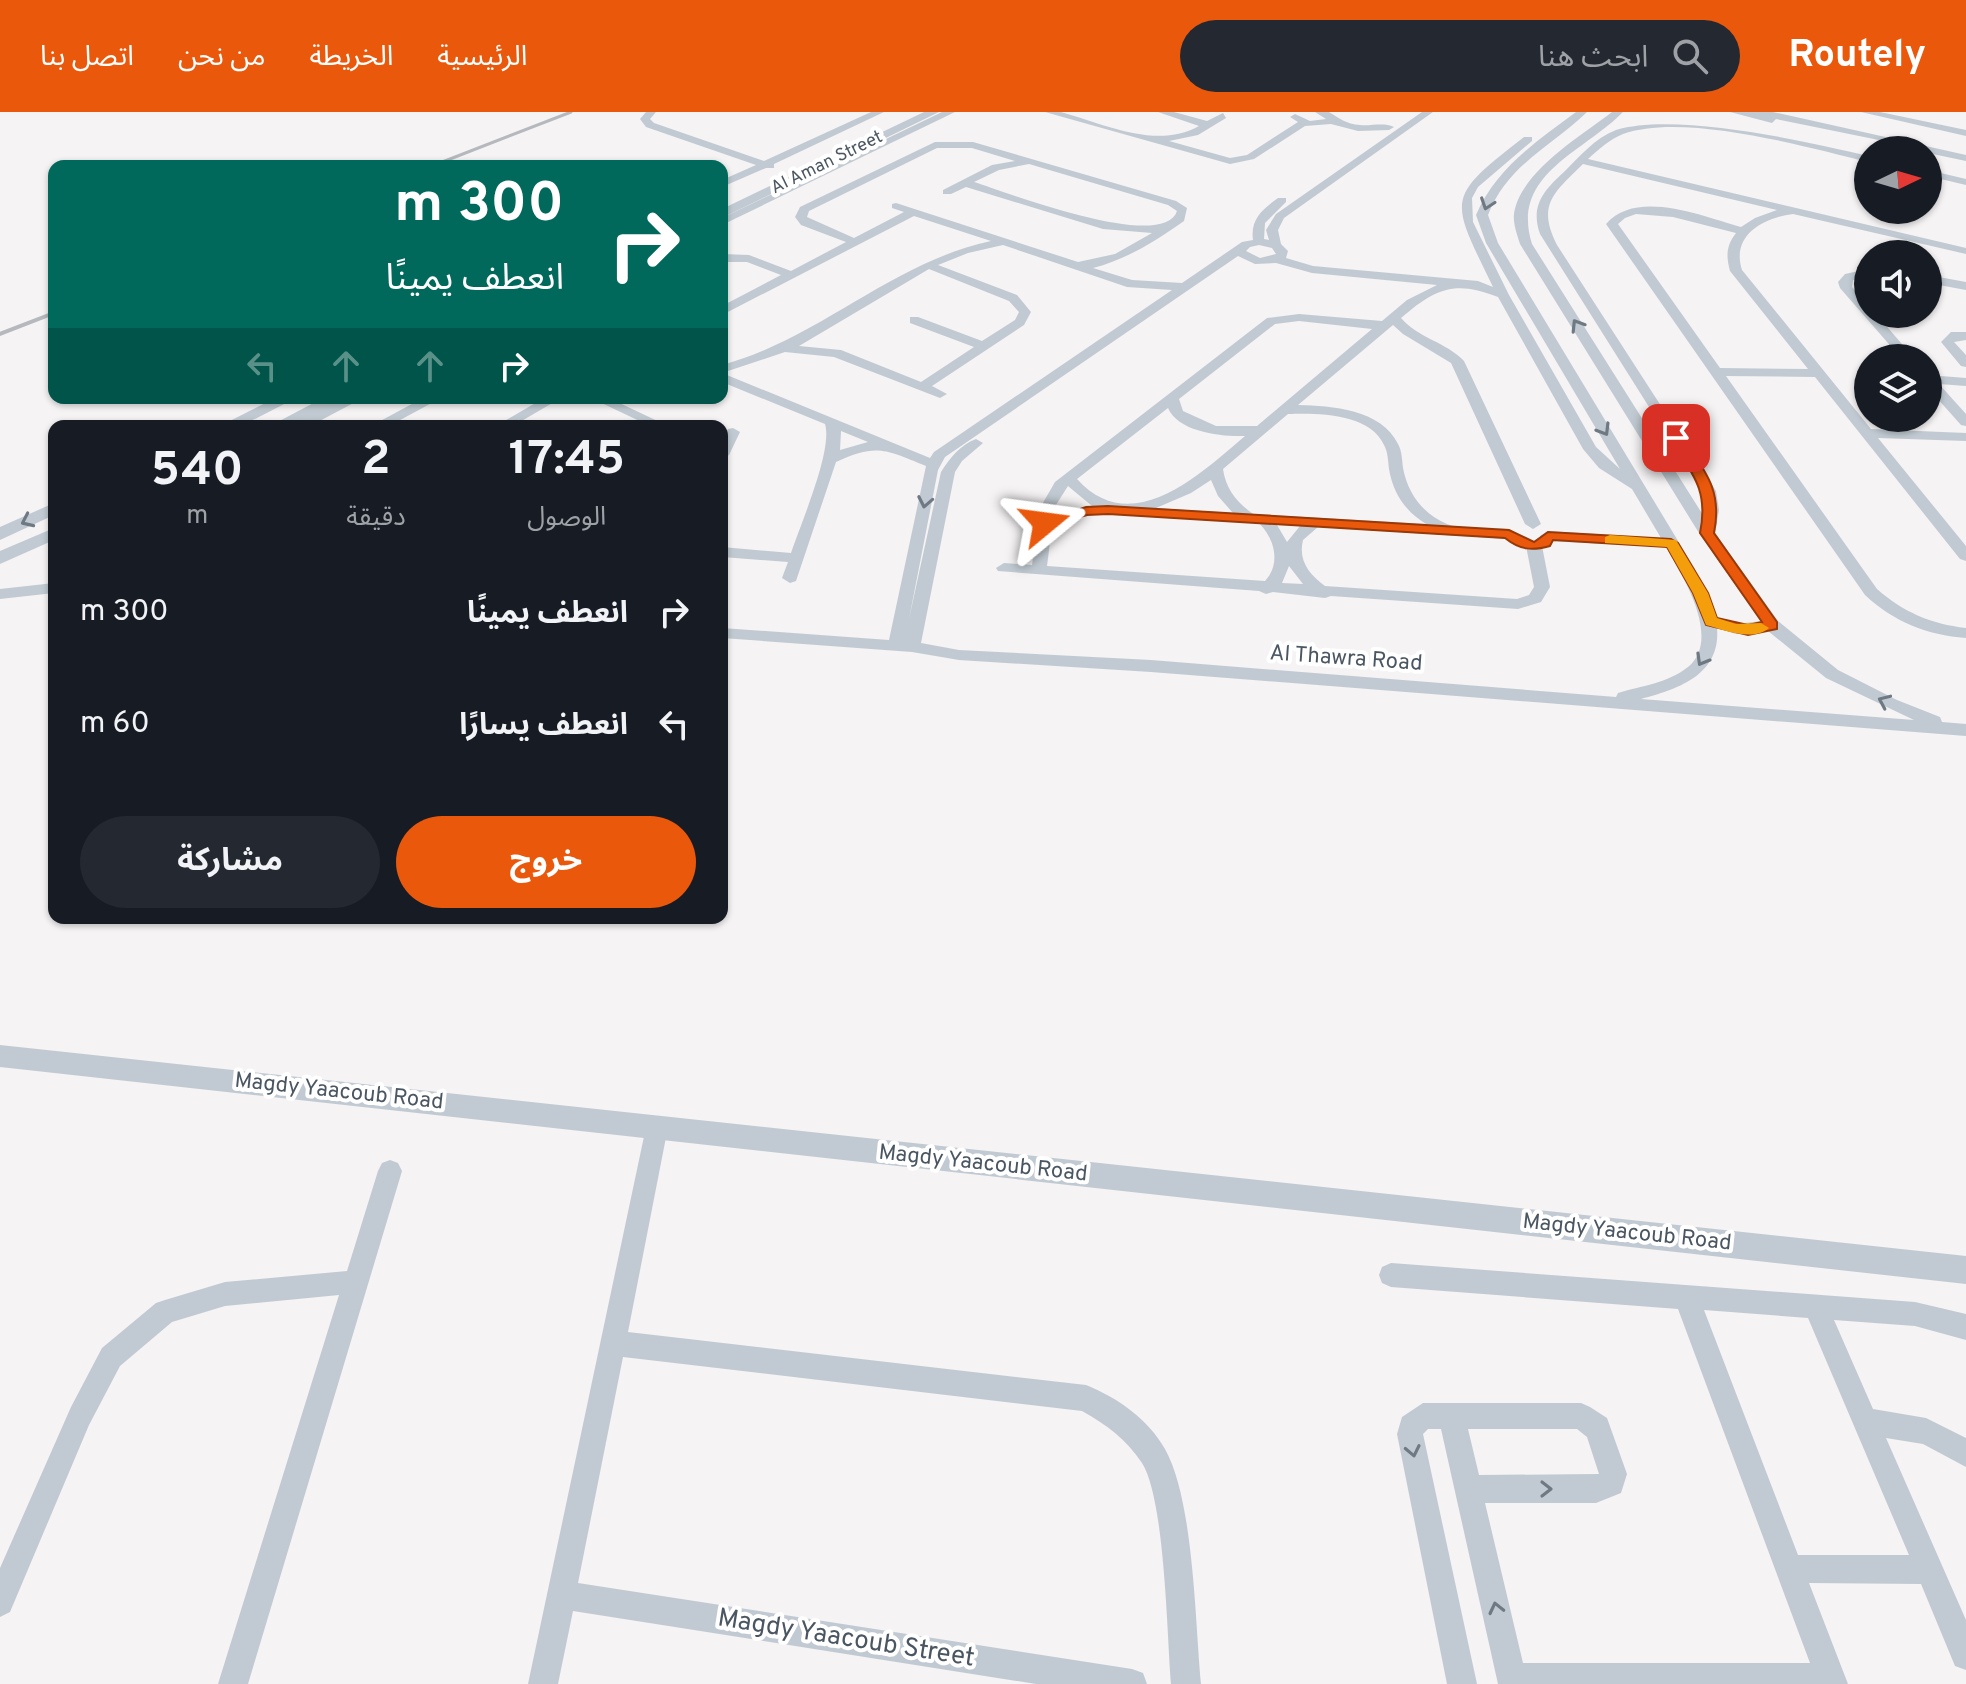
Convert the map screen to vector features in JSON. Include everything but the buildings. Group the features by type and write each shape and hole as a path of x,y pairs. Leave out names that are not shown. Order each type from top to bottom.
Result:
{"street":[{"path":"651,112 645,119 650,125 772,166"},
{"name":"Al Aman Street","path":"728,192 772,166 882,115 899,112"},
{"name":"Al Aman Street","path":"732,211 933,112"},
{"path":"732,211 950,112"},
{"path":"1050,112 1222,161 1245,159 1296,116 1322,124 1331,121 1358,128 1389,127"},
{"path":"1163,112 1208,125"},
{"path":"1320,112 1330,116 1331,121"},
{"path":"1259,242 1256,233 1265,213 1411,112"},
{"path":"1279,253 1272,230 1280,216 1428,112"},
{"path":"1563,112 1482,175 1473,186 1465,213 1549,339 1700,593 1711,621 1710,647 1697,671 1674,683 1602,702"},
{"path":"1582,112 1526,156 1495,186 1482,215 1484,243 1489,268 1503,295 1596,457 1638,488"},
{"path":"1618,112 1536,181 1520,211 1520,227 1526,244 1707,533 1772,625 1818,665 1860,690 1961,730"},
{"path":"1735,112 1776,118 1966,161"},
{"path":"1760,112 1854,138"},
{"path":"1866,112 1966,133"},
{"path":"882,115 906,125"},
{"path":"1151,141 1194,133 1223,116"},
{"path":"1606,122 1660,116 1723,116 1777,135 1854,155"},
{"path":"1707,533 1712,510 1709,491 1556,252 1540,221 1540,206 1544,197 1585,158 1622,131 1654,123 1713,125 1854,150"},
{"path":"1358,128 1369,141"},
{"path":"1194,133 1187,143 1194,153"},
{"path":"855,242 812,227 801,217 802,212 935,145 964,143 1179,206 1183,215 1127,254 1104,263 1077,266"},
{"path":"996,167 997,152"},
{"path":"1526,156 1534,164 1553,164"},
{"path":"1942,157 1966,161"},
{"path":"1585,158 1760,202 1966,244"},
{"path":"1585,158 1878,227 1966,251"},
{"path":"947,192 996,167 1030,161"},
{"path":"728,182 772,166"},
{"path":"1942,170 1966,176"},
{"path":"1507,175 1524,175 1536,181"},
{"path":"1942,176 1966,182"},
{"path":"965,183 1107,227 1161,230"},
{"path":"1760,202 1770,214"},
{"path":"896,206 1131,284 1147,297 1147,312"},
{"path":"1743,231 1650,210 1624,213 1615,217 1612,224 1871,592 1891,610 1919,624 1966,633"},
{"path":"1796,210 1770,214 1743,231 1734,241 1730,253 1736,271 1966,556"},
{"path":"728,308 913,212"},
{"path":"1107,227 1125,239 1127,254 1117,266 1116,278"},
{"path":"956,250 963,229"},
{"path":"728,367 765,357 956,250 1003,242"},
{"path":"904,647 948,472 957,458 1243,254 1246,244 1259,242 1312,269 1451,282 1489,288 1503,295"},
{"path":"904,647 933,464 948,448 1184,287 1243,254 1262,261 1279,253 1320,263 1456,277 1480,274 1489,268"},
{"path":"728,258 749,259 791,275"},
{"path":"922,387 1024,317 1024,307 1013,298 929,265"},
{"path":"1854,276 1844,282 1854,297"},
{"path":"1388,277 1405,289 1411,303"},
{"path":"1369,339 1411,303 1451,282"},
{"path":"1942,282 1966,286"},
{"path":"1131,284 1184,287"},
{"path":"1039,571 1047,508 1053,494 1171,397 1271,321 1287,317 1350,326 1389,321 1457,361 1533,524"},
{"path":"1316,319 1345,342 1394,338 1432,344"},
{"path":"914,320 983,346"},
{"path":"819,327 824,341 836,353"},
{"path":"1881,328 1895,344"},
{"path":"1966,336 1950,337 1947,342 1966,363"},
{"path":"1530,339 1549,339"},
{"path":"1069,478 1077,489 1091,499 1132,511 1182,493 1311,387 1345,342"},
{"path":"782,348 836,353 940,394"},
{"path":"756,391 755,374 765,357"},
{"path":"1715,372 1819,373"},
{"path":"728,379 933,464"},
{"path":"1942,381 1966,382"},
{"path":"1311,387 1322,402 1373,426 1391,442 1399,487 1414,510 1447,530"},
{"path":"1942,395 1966,422"},
{"path":"1171,397 1177,413 1216,431 1238,433 1259,430"},
{"path":"241,420 275,404"},
{"path":"290,420 324,404"},
{"path":"311,420 344,404"},
{"path":"390,420 422,404"},
{"path":"514,420 543,404"},
{"path":"612,404 648,420"},
{"path":"1283,410 1314,409 1345,415"},
{"path":"1140,423 1158,419 1177,422 1218,439 1229,455"},
{"path":"790,578 835,441 831,422"},
{"path":"728,442 733,432"},
{"path":"1866,433 1966,437"},
{"path":"828,461 853,449 885,444"},
{"path":"1216,466 1221,493 1278,536 1283,566 1278,579 1266,589"},
{"path":"1369,525 1392,508 1399,487"},
{"path":"0,534 48,511"},
{"path":"1045,523 1086,511 1132,511 1509,534 1521,544 1541,541 1671,543"},
{"path":"1315,522 1301,531 1294,543 1295,566 1325,593"},
{"path":"1004,568 1266,589 1518,604 1535,598 1542,587 1541,541 1544,529 1533,524 1512,525 1509,534"},
{"path":"0,558 48,536"},
{"path":"728,552 797,558"},
{"path":"0,594 48,589"},
{"path":"1711,621 1748,630 1772,625"},
{"name":"Al Thawra Road","path":"728,633 904,647 959,655 1151,666 1961,730"},
{"name":"Magdy Yaacoub Road","path":"0,1056 1962,1271"},
{"path":"0,1069 29,1059"},
{"path":"543,1684 657,1127"},
{"path":"233,1684 390,1171"},
{"path":"1391,1275 1915,1314 1966,1327"},
{"path":"0,1602 80,1416 111,1357 165,1312 225,1294 355,1282"},
{"path":"1451,1415 1513,1681 1832,1681 1687,1298"},
{"path":"1816,1308 1966,1655"},
{"path":"612,1343 1086,1398 1125,1421 1155,1458 1170,1505 1186,1684"},
{"path":"1462,1684 1410,1434 1416,1419 1451,1415 1581,1416 1597,1428 1613,1474 1611,1483 1596,1489 1468,1489"},
{"path":"1865,1421 1926,1431 1966,1453"},
{"path":"1789,1569 1929,1570"},
{"name":"Magdy Yaacoub Street","path":"561,1595 1132,1684"}],"railway":[{"path":"447,160 571,112"},
{"path":"0,334 48,315"}],"slow traffic":[{"path":"1610,540 1671,543 1700,593 1711,621 1736,629 1761,628"}],"route":[{"path":"1045,523 1086,511 1108,510 1509,534 1521,544 1534,546 1545,543 1548,536 1671,543 1700,593 1711,621 1748,630 1772,625 1707,533 1712,500 1676,438"}]}
